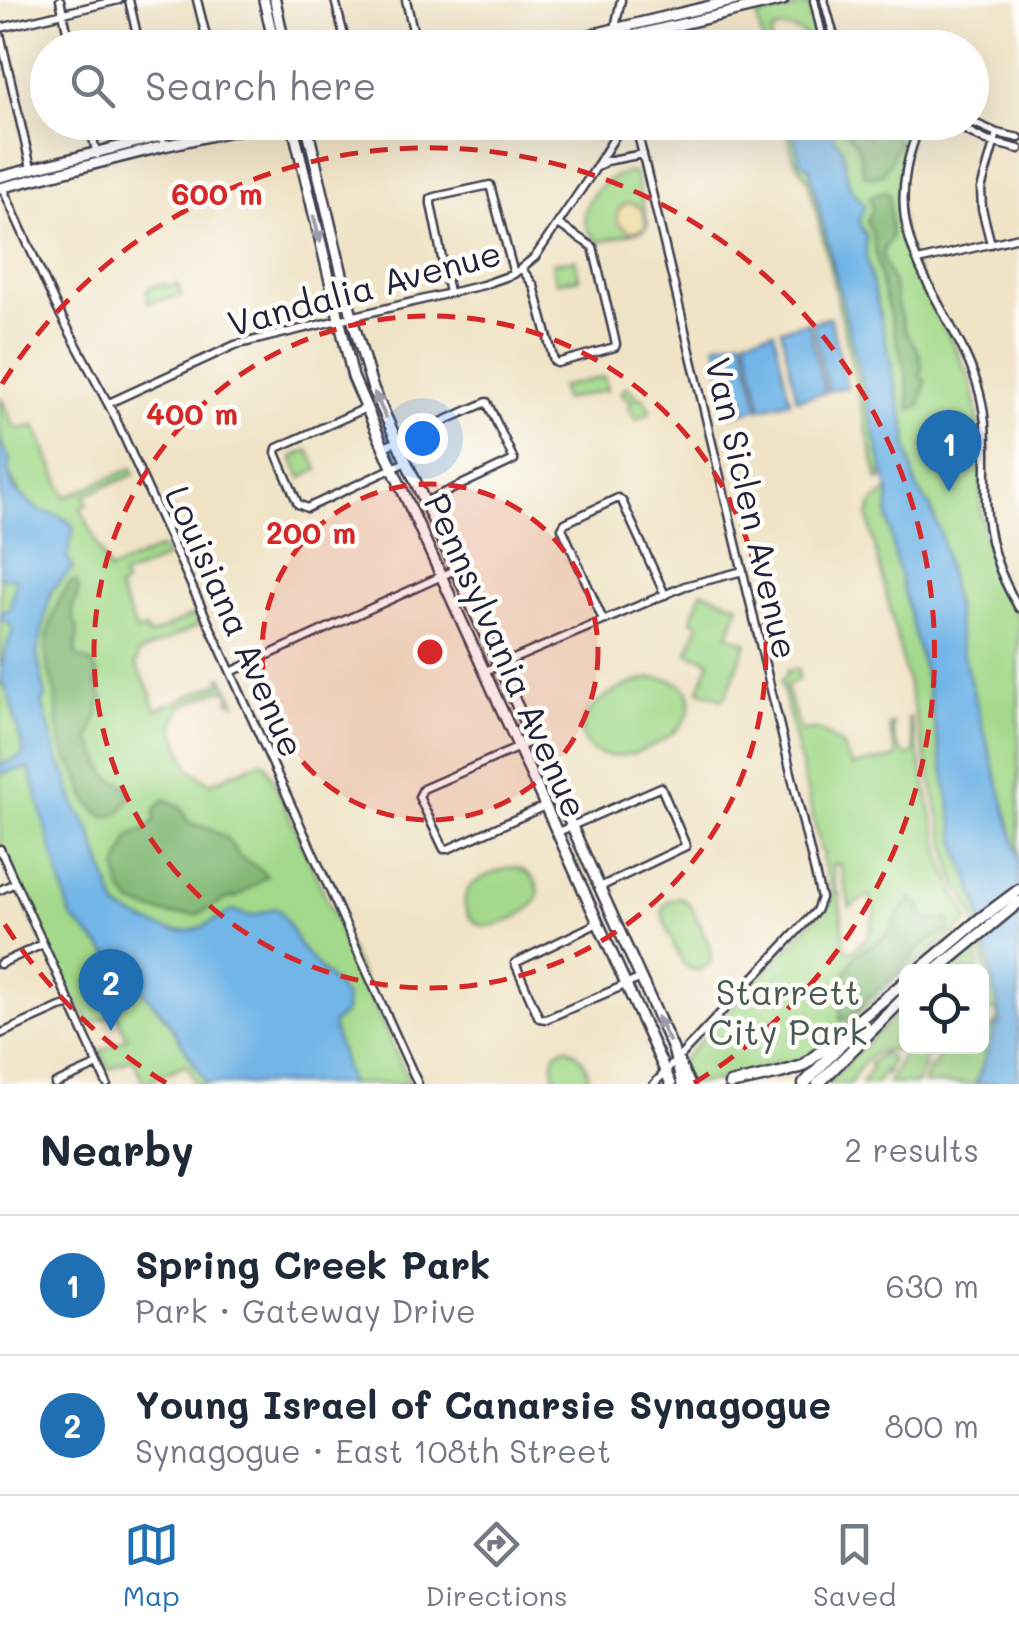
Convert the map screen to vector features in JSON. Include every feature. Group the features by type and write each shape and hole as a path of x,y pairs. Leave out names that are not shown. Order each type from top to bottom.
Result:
{"highway":[{"path":"941,964 1019,890"},
{"path":"929,964 1019,902"},
{"path":"730,1084 803,1066 899,987"},
{"path":"804,1084 899,987"},
{"path":"821,1084 899,1004"},
{"path":"676,1058 686,1084"}],"main road":[{"path":"264,0 271,30"},
{"path":"274,0 282,30"},
{"path":"642,30 736,0"},
{"path":"652,30 783,0"},
{"path":"0,184 169,140"},
{"name":"Pennsylvania Avenue","path":"296,140 353,377 672,1084"},
{"name":"Pennsylvania Avenue","path":"310,140 365,369 676,1058"},
{"path":"0,184 31,168 98,158"}],"street":[{"path":"60,0 67,30"},
{"path":"31,168 0,31 119,0"},
{"path":"129,0 136,30"},
{"path":"197,0 204,30"},
{"path":"335,0 342,30"},
{"path":"406,0 413,30"},
{"path":"618,30 621,0"},
{"path":"814,0 821,30"},
{"path":"824,0 832,30"},
{"path":"989,130 1019,138"},
{"path":"991,244 981,194 996,133"},
{"path":"94,140 98,158"},
{"name":"Vandalia Avenue","path":"109,403 235,345 514,274 542,248 613,140"},
{"name":"Van Siclen Avenue","path":"639,140 820,894 816,911 676,1058"},
{"path":"914,140 903,194 907,229 918,262 968,360 978,388 986,431 990,536 996,563 1019,608"},
{"path":"988,140 1019,149"},
{"path":"593,172 606,161 642,154"},
{"name":"Louisiana Avenue","path":"0,184 59,312 109,403 418,1084"},
{"path":"449,293 430,204 435,197 490,185 514,274"},
{"path":"522,269 534,286 554,361 615,347 593,247 558,224"},
{"path":"918,262 1019,238"},
{"path":"384,447 487,402 514,460 426,502"},
{"path":"366,408 277,448 298,504 306,508 406,462"},
{"path":"604,620 562,528 565,522 618,498 665,594"},
{"path":"231,672 455,570"},
{"path":"485,671 685,586 743,572"},
{"path":"532,741 419,793 418,797 444,849 546,806"},
{"path":"558,832 661,787 686,846 598,887"},
{"path":"0,849 106,1084"},
{"path":"0,890 15,883"},
{"path":"599,923 518,961 515,967 539,1018 639,979"},
{"path":"0,964 43,944"},
{"path":"0,1034 72,1004"},
{"path":"654,1084 676,1058"},
{"path":"55,1084 98,1064"}],"green space":[{"path":"808,5 814,30 760,30 757,17"},
{"path":"790,140 795,140 800,161 809,167 883,469 882,479 878,480 808,180 793,157"},
{"path":"835,140 909,140 899,185 904,238 970,378 981,443 985,538 996,580 1019,619 1019,858 960,644 941,535 930,506 917,488 893,364 866,256 866,234 860,224 864,205 849,186 842,147"},
{"path":"853,140 899,143 884,173 873,177 864,175"},
{"path":"625,173 635,173 648,224 644,230 599,242 585,220 588,202 601,186"},
{"path":"885,191 889,195 891,238 883,251 884,263 906,333 919,352 920,376 926,381 920,406 910,410 906,374 867,221 873,207 869,197"},
{"path":"575,259 579,278 556,282 552,263"},
{"path":"178,284 181,296 148,303 147,290"},
{"path":"604,377 607,390 563,400 560,387"},
{"path":"627,386 638,399 643,397 651,411 636,420 628,406 632,402 621,393"},
{"path":"0,396 14,426 22,429 35,425 66,497 132,468 135,474 85,495 88,504 81,508 109,571 161,548 166,558 122,577 125,585 118,589 137,632 145,629 149,636 195,614 199,625 137,654 135,663 151,699 157,710 222,682 222,676 236,703 228,701 231,698 227,690 221,689 182,706 173,727 189,768 210,783 262,761 266,764 410,1084 345,1084 201,935 165,931 116,909 71,808 38,701 34,511 14,484 4,459"},
{"path":"309,450 318,470 301,478 292,457"},
{"path":"889,491 905,591 959,851 978,904 1001,1024 996,1027 989,1047 989,1030 998,1020 996,1011 989,1010 989,964 984,964 970,906 955,880 868,518 881,496"},
{"path":"0,576 17,576 18,612 12,648 0,666"},
{"path":"71,582 77,582 78,587 73,610 78,630 76,655 92,664 103,698 90,739 108,776 129,787 130,799 119,814 105,817 88,802 64,752 48,669 50,623"},
{"path":"702,591 739,605 728,635 747,643 722,699 699,690 710,661 688,653 699,623 691,620"},
{"name":"Starrett City Park","path":"798,669 799,679 786,687 800,731 818,730 839,743 852,766 897,757 890,724 900,750 907,756 914,753 910,717 943,861 969,922 914,964 899,964 899,976 814,1054 782,1068 777,1062 720,1080 660,1084 833,899 781,681 787,671","holes":["840,864 850,907 868,896 876,912 867,937 852,951 845,949 832,865"]},
{"path":"0,677 10,679 133,979 168,1021 207,1084 196,1084 187,1064 144,1083 133,1058 109,1069 101,1051 127,1038 116,1014 90,1024 81,1005 72,1004 0,847"},
{"path":"652,678 672,680 687,691 689,710 681,725 663,740 633,753 609,756 592,750 583,738 583,723 595,706 617,690"},
{"path":"165,799 180,806 188,822 227,838 239,856 267,876 237,897 198,914 173,915 134,905 122,892 117,868 130,836 154,822 155,809"},
{"path":"513,867 535,881 537,900 506,922 489,926 476,922 465,906 470,887 484,877"},
{"path":"676,898 691,906 712,951 710,963 701,970 685,965 667,928 663,909"},
{"path":"911,899 920,904 924,920 945,918 951,924 947,933 926,943 906,964 899,964 899,972 853,1014 840,1020 841,984 853,958 892,930 897,916"},
{"path":"975,945 978,964 950,964 957,957 961,960"},
{"path":"899,1013 899,1034 893,1042 899,1050 869,1057 850,1084 827,1084"},
{"path":"567,1047 584,1062 589,1084 560,1084 554,1072 554,1059 557,1051"},
{"path":"884,1053 891,1060 886,1075 884,1070 876,1084 861,1084 871,1069 870,1063"},
{"path":"929,1054 917,1084 888,1084 902,1057"},
{"path":"987,1054 976,1084 924,1084 928,1068 932,1069 940,1056"}],"sand":[{"path":"627,203 641,209 646,224 643,229 630,232 618,223 618,211"}],"water":[{"path":"795,140 835,140 842,147 849,186 865,206 859,219 866,234 866,256 893,364 907,447 917,488 930,506 941,535 960,644 1019,858 1019,1084 976,1084 996,1026 1001,1024 978,904 959,852 926,680 893,550 889,493 809,167 800,162"},
{"path":"830,317 847,387 828,391 812,322"},
{"path":"808,322 825,393 797,399 781,329"},
{"path":"774,331 790,401 762,408 746,337"},
{"path":"743,338 759,408 732,415 716,344"},
{"path":"0,441 10,459 14,489 41,512 60,516 74,528 67,557 73,568 51,591 37,654 46,698 42,702 59,762 76,807 91,832 117,908 155,926 186,931 233,910 251,915 276,908 301,948 346,1000 345,1013 332,1024 350,1084 207,1084 168,1021 132,978 71,917 30,771 26,768 0,774 0,764 24,753 5,685 0,681 13,631 9,623 0,619 0,613 9,610 16,580 0,578"}],"place":[{"name":"Spring Creek Park","path":"949,492"},
{"name":"Young Israel of Canarsie Synagogue","path":"111,1031"}]}
